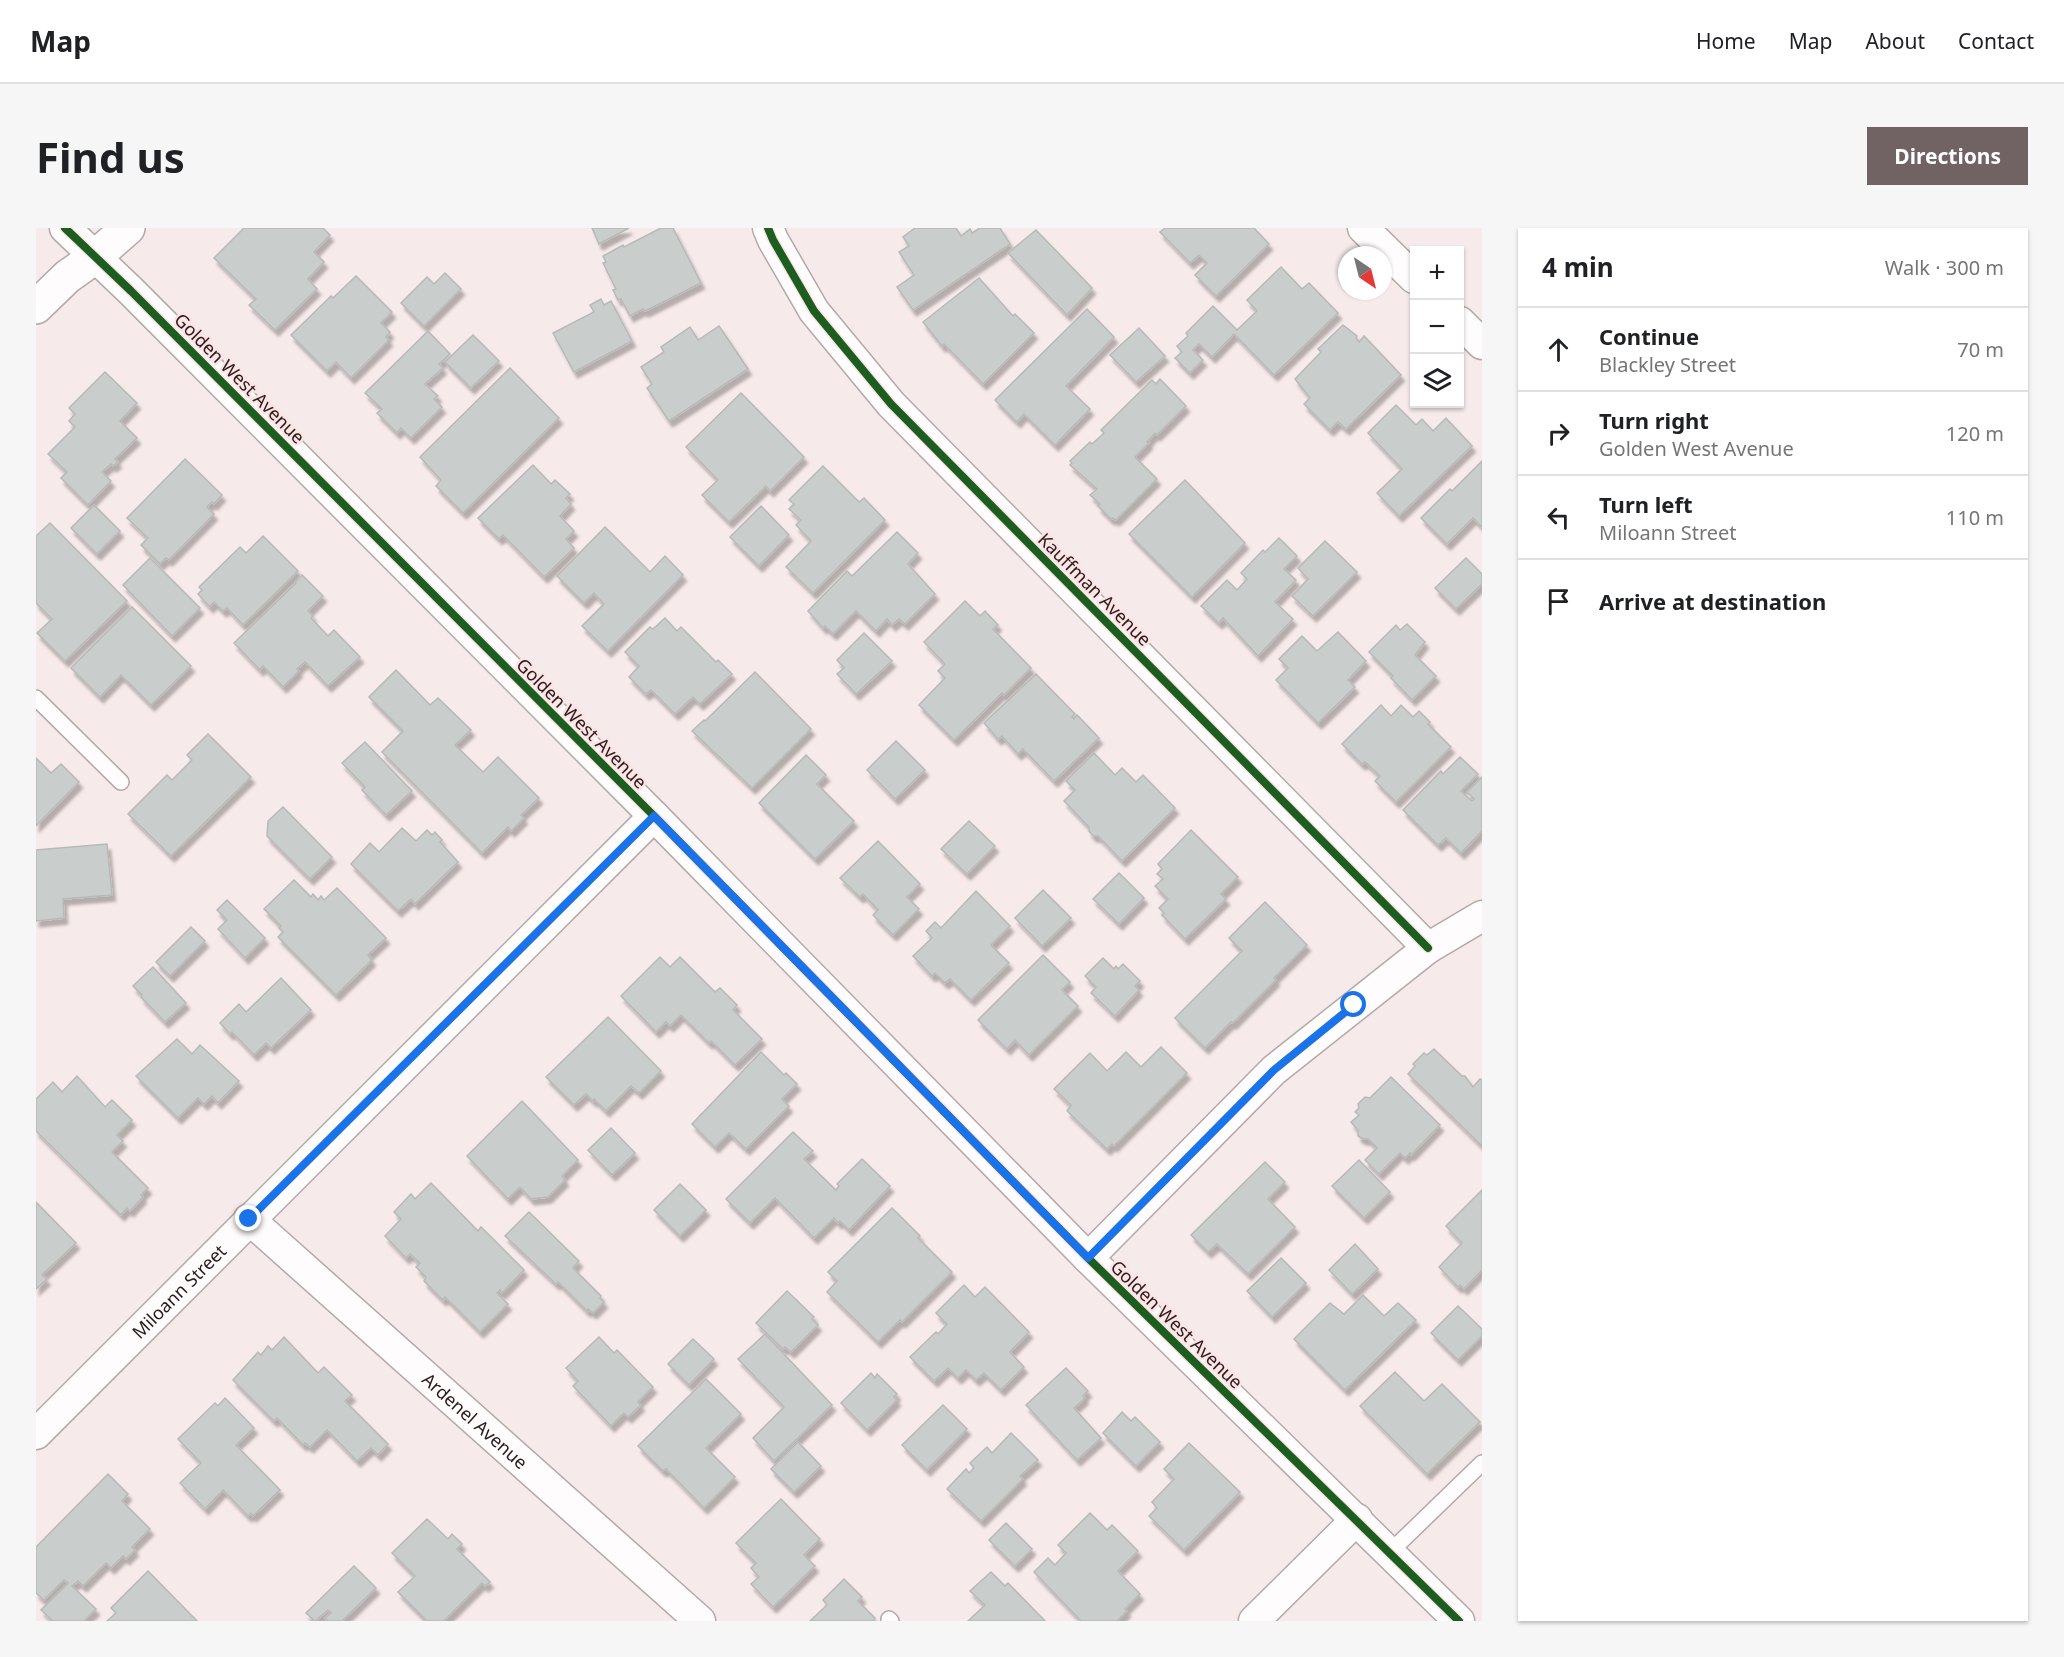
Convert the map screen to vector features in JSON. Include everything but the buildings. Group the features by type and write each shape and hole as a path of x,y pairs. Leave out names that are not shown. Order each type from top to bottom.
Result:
{"street":[{"name":"Golden West Avenue","path":"65,228 156,316 654,816 1088,1258 1459,1621"},
{"path":"36,307 67,277 95,257 128,228"},
{"name":"Kauffman Avenue","path":"768,228 814,311 891,404 1428,948"},
{"path":"1363,228 1410,274"},
{"path":"1464,326 1482,344"},
{"name":"Miloann Street","path":"36,1434 654,816"},
{"path":"1088,1258 1274,1070 1428,948 1482,916"},
{"name":"Ardenel Avenue","path":"249,1219 700,1621"},
{"path":"1254,1621 1357,1519"}],"lane":[{"path":"36,698 121,782"},
{"path":"1390,1552 1482,1463"}],"cycle path":[{"path":"65,228 131,291 654,816 1088,1258 1459,1621"},
{"path":"768,228 814,311 891,404 1428,948"}],"route":[{"path":"249,1219 654,816 1088,1258 1274,1070 1354,1005"}]}
